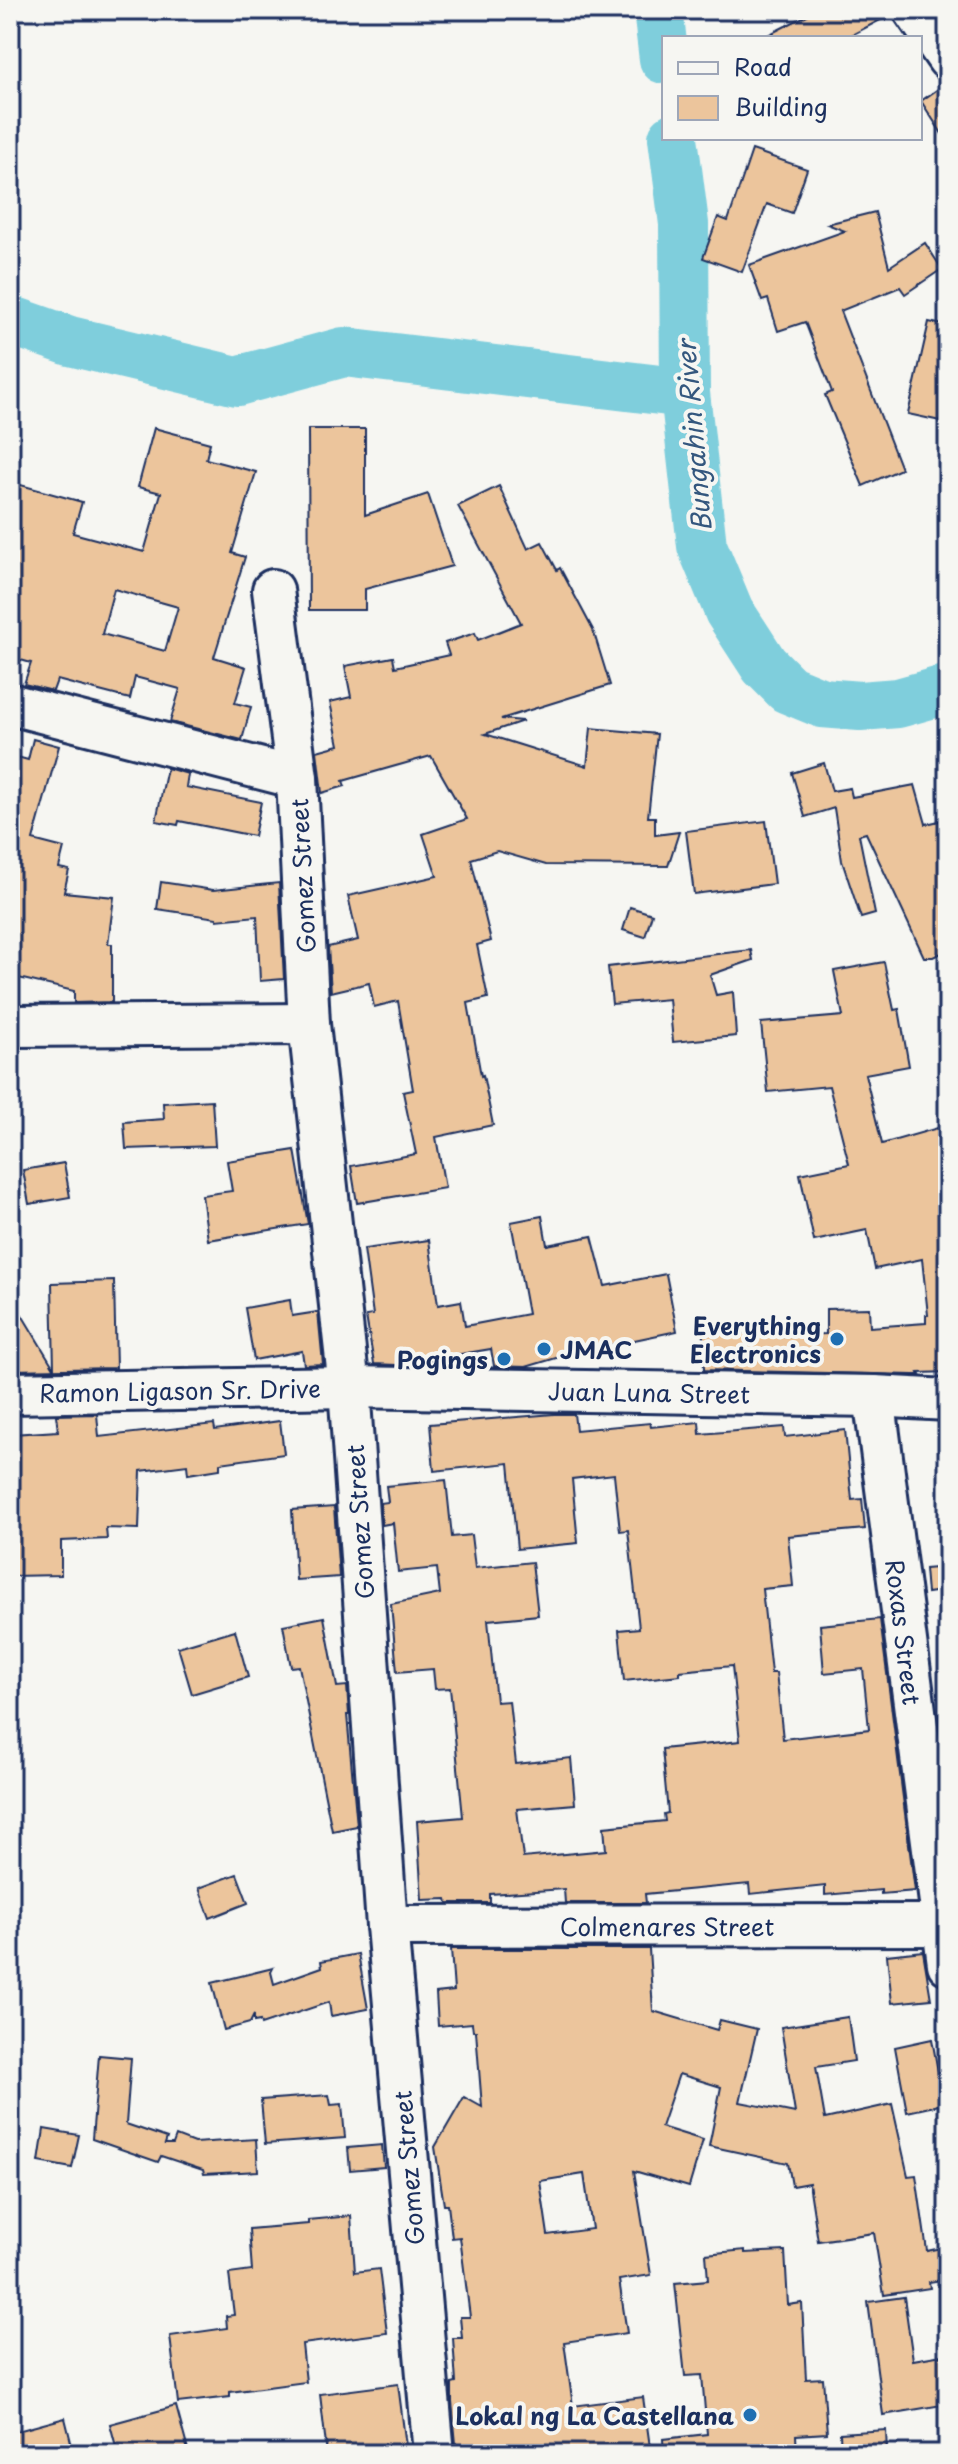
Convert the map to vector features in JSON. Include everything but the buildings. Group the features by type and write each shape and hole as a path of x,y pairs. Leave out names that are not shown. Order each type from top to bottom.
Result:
{"street":[{"path":"914,10 948,59"},
{"name":"Gomez Street","path":"273,590 297,778 309,1024 349,1387 387,1926 434,2454"},
{"path":"10,704 297,778"},
{"path":"10,1026 309,1024"},
{"name":"Ramon Ligason Sr. Drive","path":"10,1393 349,1387"},
{"name":"Juan Luna Street","path":"349,1387 948,1400"},
{"name":"Roxas Street","path":"874,1396 946,1938"},
{"name":"Colmenares Street","path":"387,1926 946,1938"}],"waterway":[{"name":"Bungahin River","path":"658,10 662,43"},
{"name":"Bungahin River","path":"673,140 684,224 685,393 702,546 729,611 764,665 788,689 822,703 860,706 898,703 948,689"},
{"path":"10,320 70,341 237,381 344,352 685,393"}],"place":[{"name":"Everything Electronics","path":"837,1339"},
{"name":"JMAC","path":"544,1349"},
{"name":"Pogings","path":"504,1359"},
{"name":"Lokal ng La Castellana","path":"750,2415"}]}
